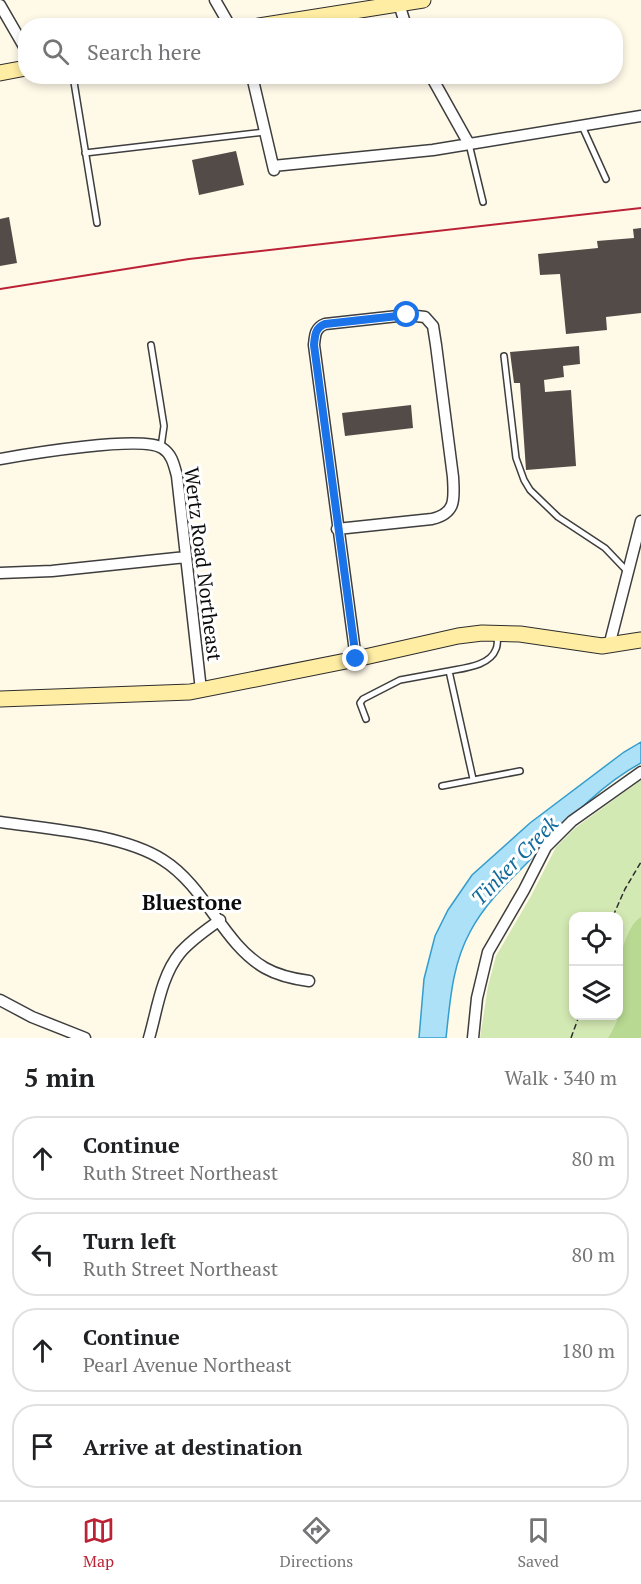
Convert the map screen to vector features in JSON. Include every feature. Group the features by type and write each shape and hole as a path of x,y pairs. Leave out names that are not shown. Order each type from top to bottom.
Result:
{"main road":[{"path":"310,18 423,0"},
{"path":"0,73 18,70"},
{"path":"0,699 169,694 201,690 458,636 520,634 609,646 641,640"}],"street":[{"path":"215,0 225,18"},
{"path":"1,2 18,35"},
{"path":"399,4 403,18"},
{"path":"254,84 273,168 433,150 641,116"},
{"path":"435,84 469,144"},
{"path":"337,529 444,516 454,499 433,326 430,321 419,315 320,326 315,335 314,345 337,529 356,659"},
{"path":"0,459 128,444 146,443 161,447"},
{"name":"Wertz Road Northeast","path":"161,447 172,458 175,465 201,690"},
{"path":"609,646 641,521"},
{"path":"0,573 52,572 186,557"},
{"path":"473,1038 477,998 488,952 546,847 572,822 641,772"},
{"path":"0,822 113,840 146,850 180,872 233,939 258,963 283,976 309,981"},
{"path":"149,1038 164,983 173,963 191,942 219,920"},
{"path":"0,1000 32,1017 85,1038"}],"lane":[{"path":"74,84 97,223"},
{"path":"582,125 606,179"},
{"path":"85,153 265,132"},
{"path":"469,144 483,202"},
{"path":"152,345 164,426 161,447"},
{"path":"504,356 516,458 524,480 530,490 558,517 605,548 628,572"},
{"path":"366,719 360,703 363,699 400,680 474,666 490,659 496,649 498,633"},
{"path":"449,671 473,779"},
{"path":"442,786 520,771"}],"path":[{"path":"615,912 641,862"},
{"path":"571,1038 578,1020"}],"green space":[{"path":"641,780 641,1038 480,1038 488,986 496,956 556,847 575,828"},
{"path":"641,917 641,1038 608,1038 617,1020 623,1020 623,947 630,929"}],"water":[{"name":"Tinker Creek","path":"641,742 641,763 595,795 581,808 504,886 482,913 470,932 459,957 446,1038 419,1038 424,979 435,936 448,910 472,875 530,823 624,752"}],"building":[{"path":"236,151 244,185 199,195 192,160"},
{"path":"9,217 17,263 0,266 0,219"},
{"path":"641,228 641,313 606,317 607,330 566,334 560,274 540,275 538,254 598,248 597,241 634,238 633,229"},
{"path":"579,346 580,364 563,366 564,377 544,380 545,392 571,390 576,466 526,470 520,383 514,383 510,352"},
{"path":"411,405 413,428 345,436 342,413"}],"railway":[{"path":"0,289 189,259 641,208"}],"district":[{"name":"Bluestone","path":"192,903"}],"route":[{"path":"356,659 337,529 314,345 315,335 320,326 325,324 407,315"}]}
